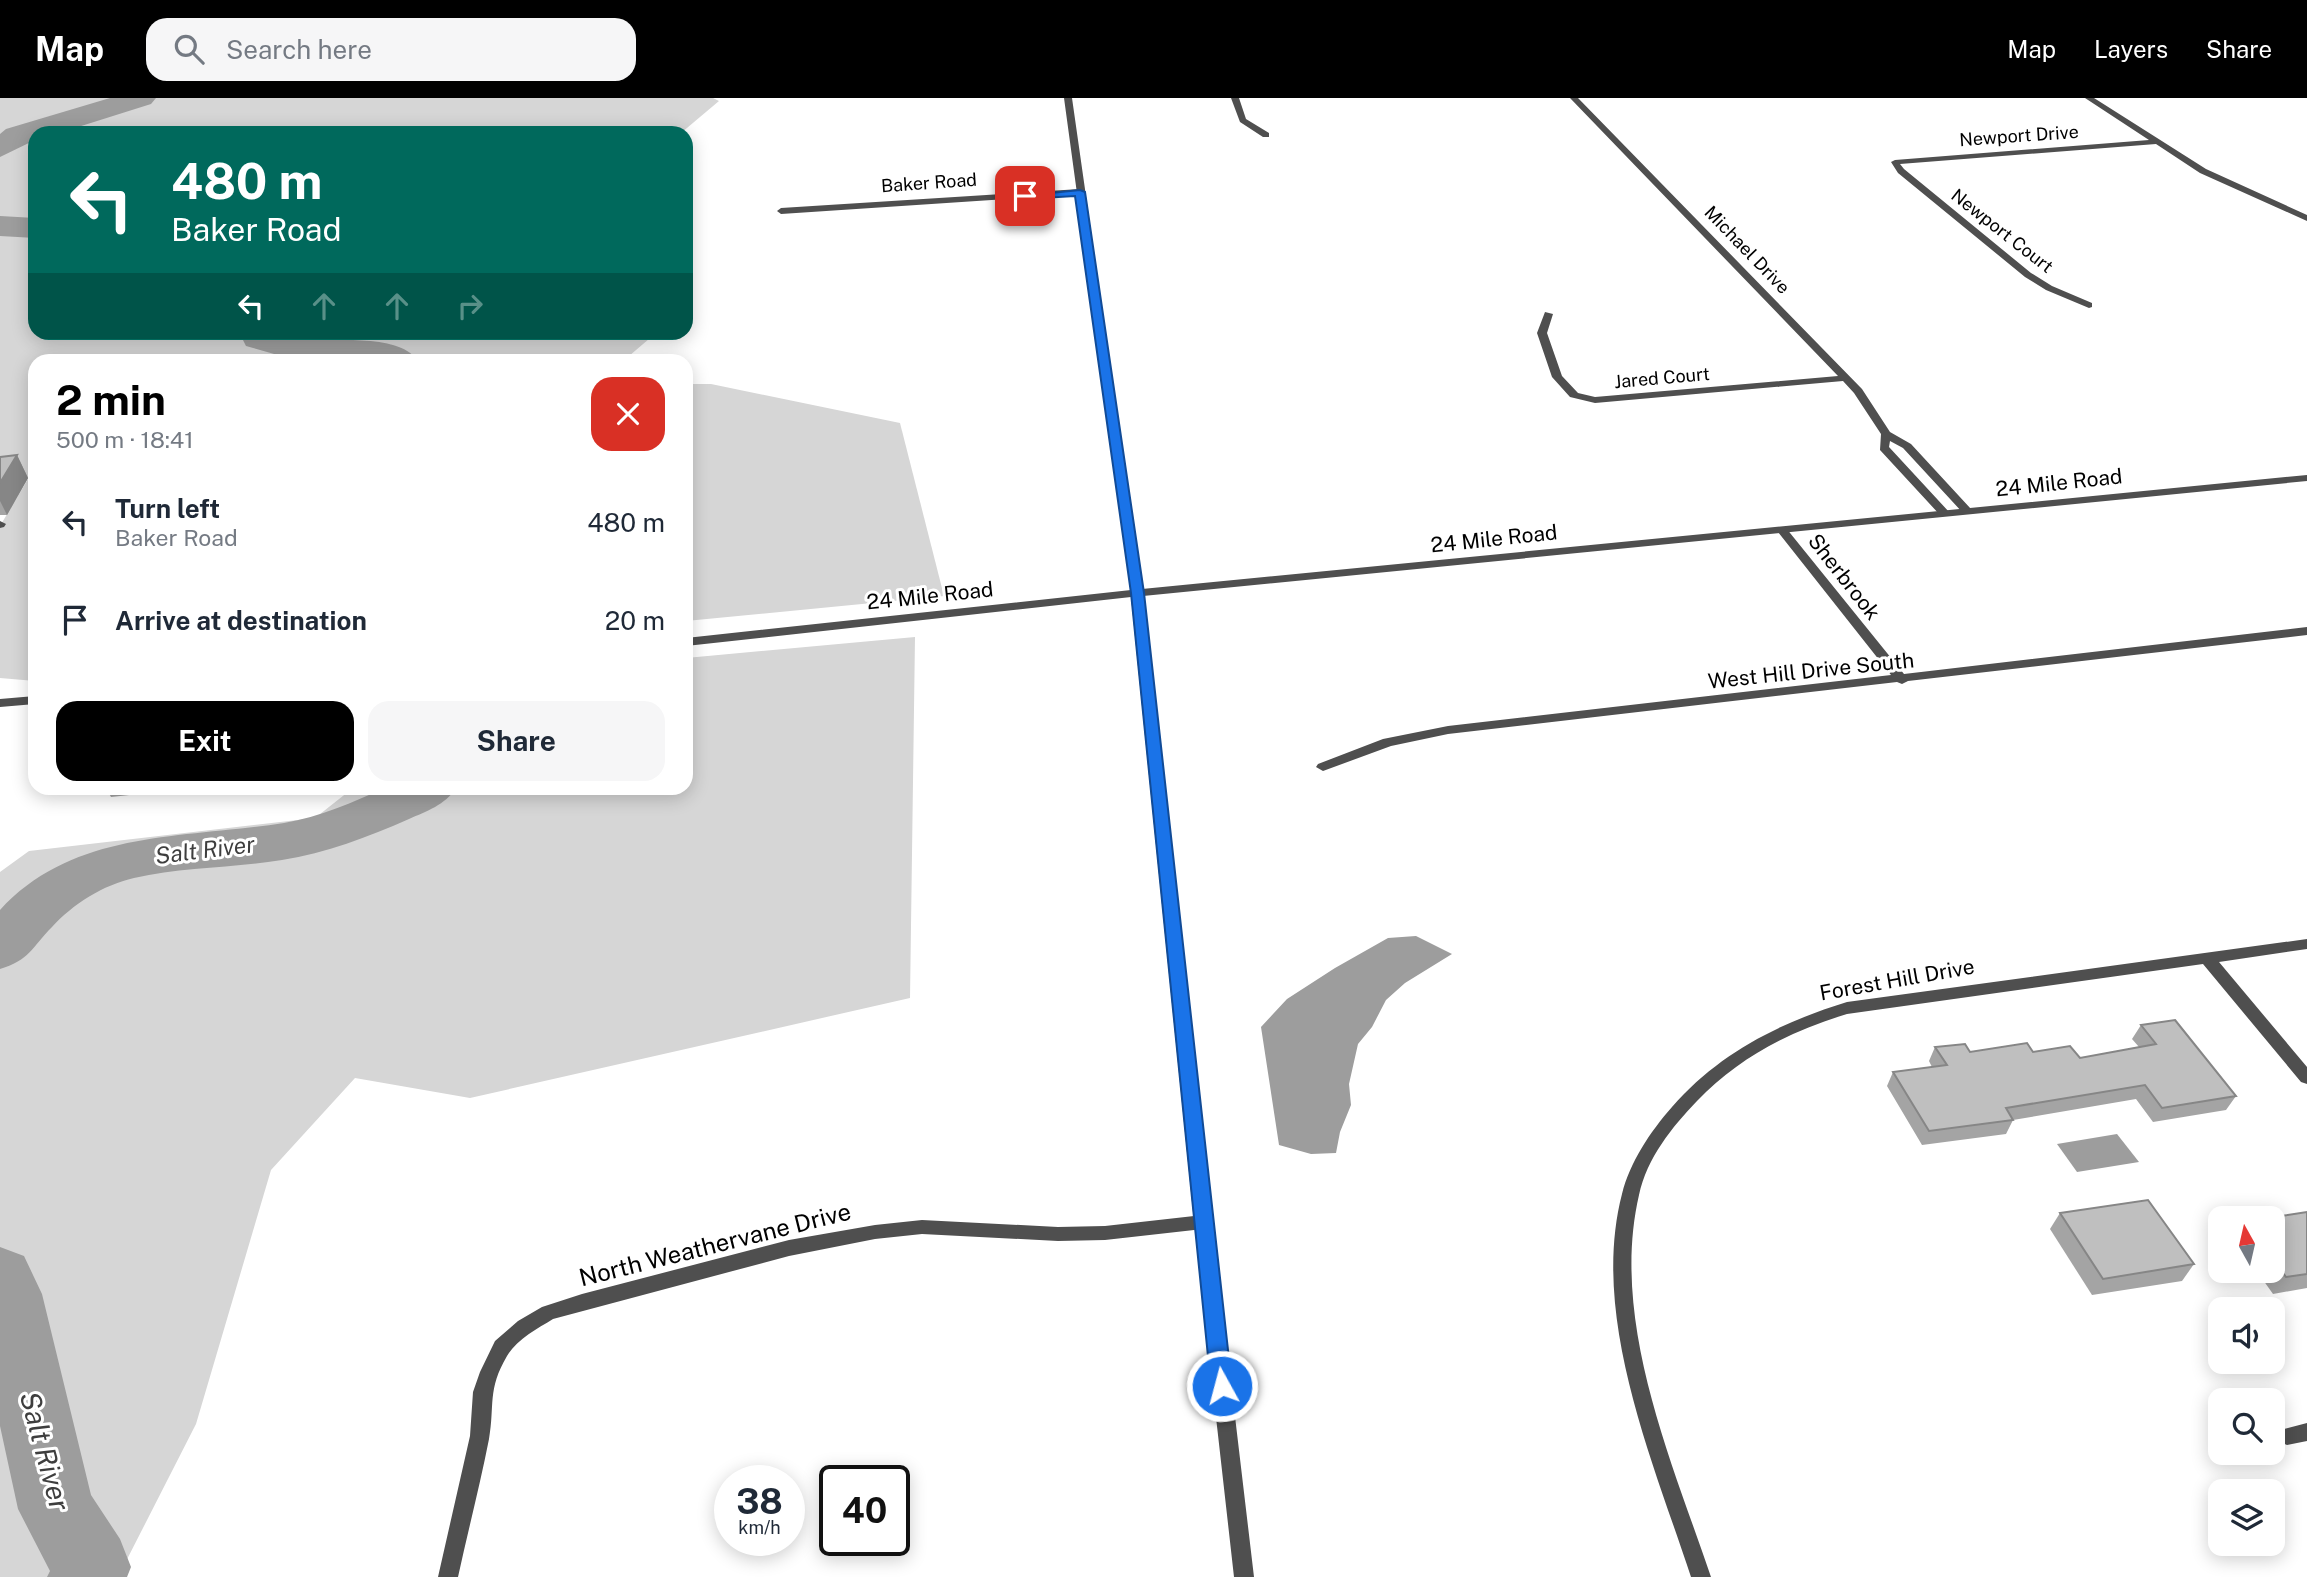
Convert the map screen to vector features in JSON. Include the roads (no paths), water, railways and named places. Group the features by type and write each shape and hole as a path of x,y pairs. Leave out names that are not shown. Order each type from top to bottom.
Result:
{"street":[{"path":"1068,98 1137,593 1203,1222 1244,1577"},
{"path":"1235,98 1243,120 1266,135"},
{"name":"Michael Drive","path":"1574,98 1858,391 1886,434 1907,446 1967,511"},
{"path":"2089,98 2203,171 2307,218"},
{"name":"Newport Drive","path":"1901,171 1895,162 2156,142"},
{"name":"Newport Court","path":"1901,171 2028,275 2049,288 2089,304"},
{"name":"Baker Road","path":"780,211 1080,192"},
{"name":"Jared Court","path":"1548,314 1542,333 1557,377 1574,395 1595,400 1845,378"},
{"name":"Michael Drive","path":"1886,434 1884,448 1944,513"},
{"name":"24 Mile Road","path":"693,641 1137,593 2307,478"},
{"name":"Sherbrook","path":"1782,530 1902,680"},
{"name":"West Hill Drive South","path":"1324,768 1416,735 2307,631"},
{"path":"0,703 28,701"},
{"name":"Forest Hill Drive","path":"1701,1577 1649,1412 1620,1282 1620,1251 1635,1180 1650,1146 1672,1118 1717,1072 1743,1053 1794,1024 1819,1015 1877,1002 2307,944"},
{"path":"2206,957 2307,1078"},
{"name":"North Weathervane Drive","path":"448,1577 480,1436 482,1392 502,1347 524,1327 548,1313 582,1301 789,1248 864,1234 922,1227 1058,1234 1105,1233 1203,1222"},
{"path":"2287,1436 2307,1432"}],"waterway":[{"name":"Salt River","path":"50,126 141,98"},
{"name":"Salt River","path":"0,148 17,136 28,133"},
{"name":"Salt River","path":"0,226 28,228"},
{"name":"Salt River","path":"266,340 295,349 378,354"},
{"name":"Salt River","path":"0,948 44,901 71,882 99,869 159,854 254,845 304,837 359,819 415,795"},
{"name":"Salt River","path":"0,1277 7,1294 56,1509 92,1567 87,1577"}]}
